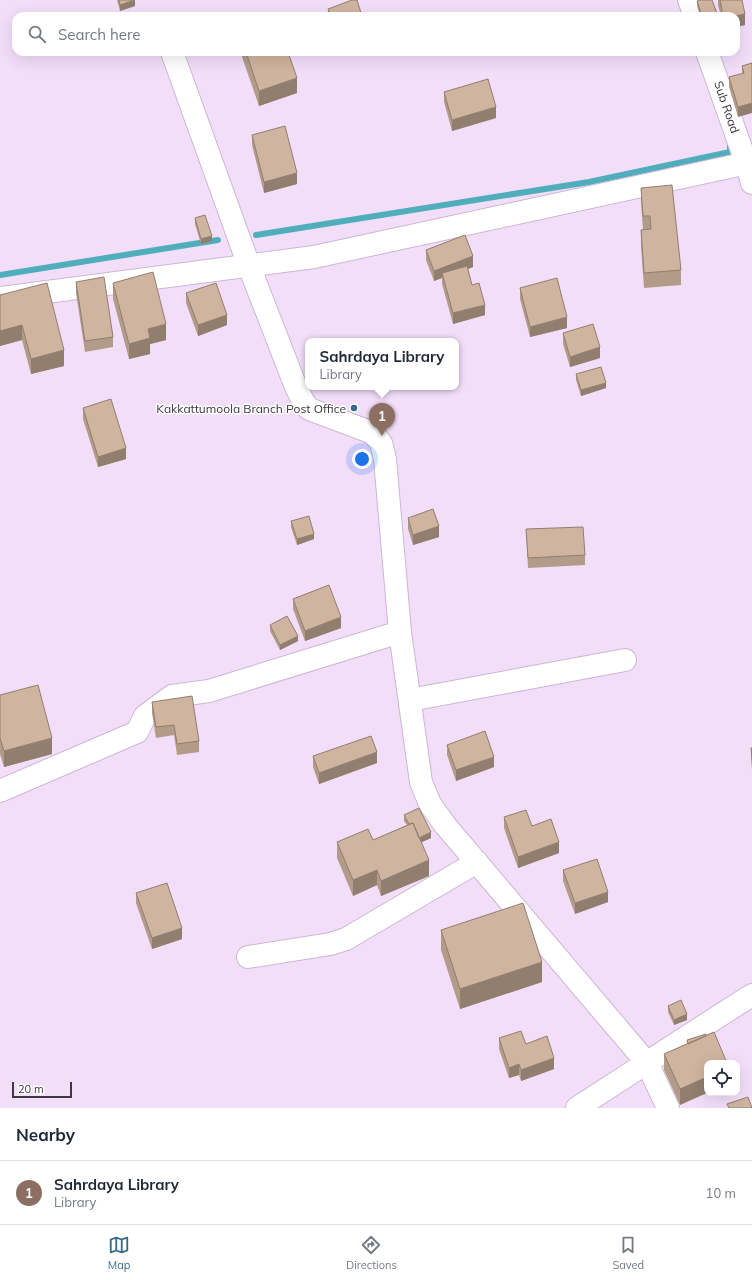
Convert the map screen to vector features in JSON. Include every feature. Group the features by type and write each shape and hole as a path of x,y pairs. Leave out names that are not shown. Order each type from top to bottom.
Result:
{"street":[{"path":"689,0 694,12"},
{"path":"173,56 249,266 303,401 309,409 373,433 381,443 385,458 400,632 421,782 428,799 445,825 647,1063 668,1108"},
{"name":"Sub Road","path":"708,56 750,169"},
{"path":"0,298 314,257 750,169"},
{"path":"0,791 137,732 145,716 172,696 209,691 400,632"},
{"path":"410,700 625,660"},
{"path":"248,957 330,944 346,939 477,862"},
{"path":"577,1108 752,995"}],"building":[{"path":"119,0 135,0 120,5"},
{"path":"352,0 357,0 361,12 329,12 328,9"},
{"path":"712,0 716,12 701,12 697,1"},
{"path":"720,0 742,0 745,14 740,15 740,12 722,12"},
{"path":"247,56 289,56 297,78 259,91"},
{"path":"752,63 752,103 738,107 729,77 744,73 742,66"},
{"path":"488,79 496,107 452,120 444,92"},
{"path":"285,126 297,173 264,182 252,135"},
{"path":"672,185 681,270 644,273 641,230 651,229 650,216 643,216 641,188"},
{"path":"205,215 212,236 201,239 195,218"},
{"path":"465,235 473,256 434,271 426,250"},
{"path":"467,266 472,285 479,283 485,305 453,313 442,273"},
{"path":"153,272 166,324 148,329 150,338 129,344 113,283"},
{"path":"104,277 113,337 85,341 76,282"},
{"path":"557,278 567,317 530,327 520,288"},
{"path":"47,283 64,350 31,359 22,325 0,331 0,295"},
{"path":"216,283 227,315 198,325 186,293"},
{"path":"593,324 600,347 570,357 563,333"},
{"path":"601,367 606,383 581,390 576,374"},
{"path":"111,399 126,448 98,457 83,408"},
{"path":"433,509 439,526 413,535 408,518"},
{"path":"309,516 314,534 297,539 291,521"},
{"path":"583,527 585,555 528,558 526,529"},
{"path":"329,585 341,617 305,631 293,599"},
{"path":"287,616 298,636 280,645 270,625"},
{"path":"38,685 52,738 4,751 0,738 0,695"},
{"path":"192,696 199,741 177,744 174,725 156,727 152,702"},
{"path":"485,731 494,757 456,770 447,745"},
{"path":"371,736 377,752 319,773 313,756"},
{"path":"419,808 431,832 419,838 413,823 409,824 404,815"},
{"path":"526,810 532,826 551,819 559,842 518,857 504,817"},
{"path":"413,823 429,860 381,881 377,870 353,880 337,842 368,829 373,840"},
{"path":"597,859 608,892 575,903 563,870"},
{"path":"167,883 182,928 152,938 136,893"},
{"path":"523,903 542,962 460,989 441,930"},
{"path":"681,1000 687,1014 674,1020 668,1006"},
{"path":"521,1031 526,1044 547,1036 554,1058 521,1070 519,1064 509,1068 499,1038"},
{"path":"714,1032 726,1060 704,1060 704,1078 680,1089 664,1054"},
{"path":"706,1034 706,1036 688,1044 687,1040"},
{"path":"748,1097 752,1108 729,1108 727,1104"}],"waterway":[{"path":"256,235 589,182 730,152 730,142"},
{"path":"0,275 218,240"}],"place":[{"name":"Kakkattumoola Branch Post Office","path":"354,408"},
{"name":"Sahrdaya Library","path":"382,436"}]}
